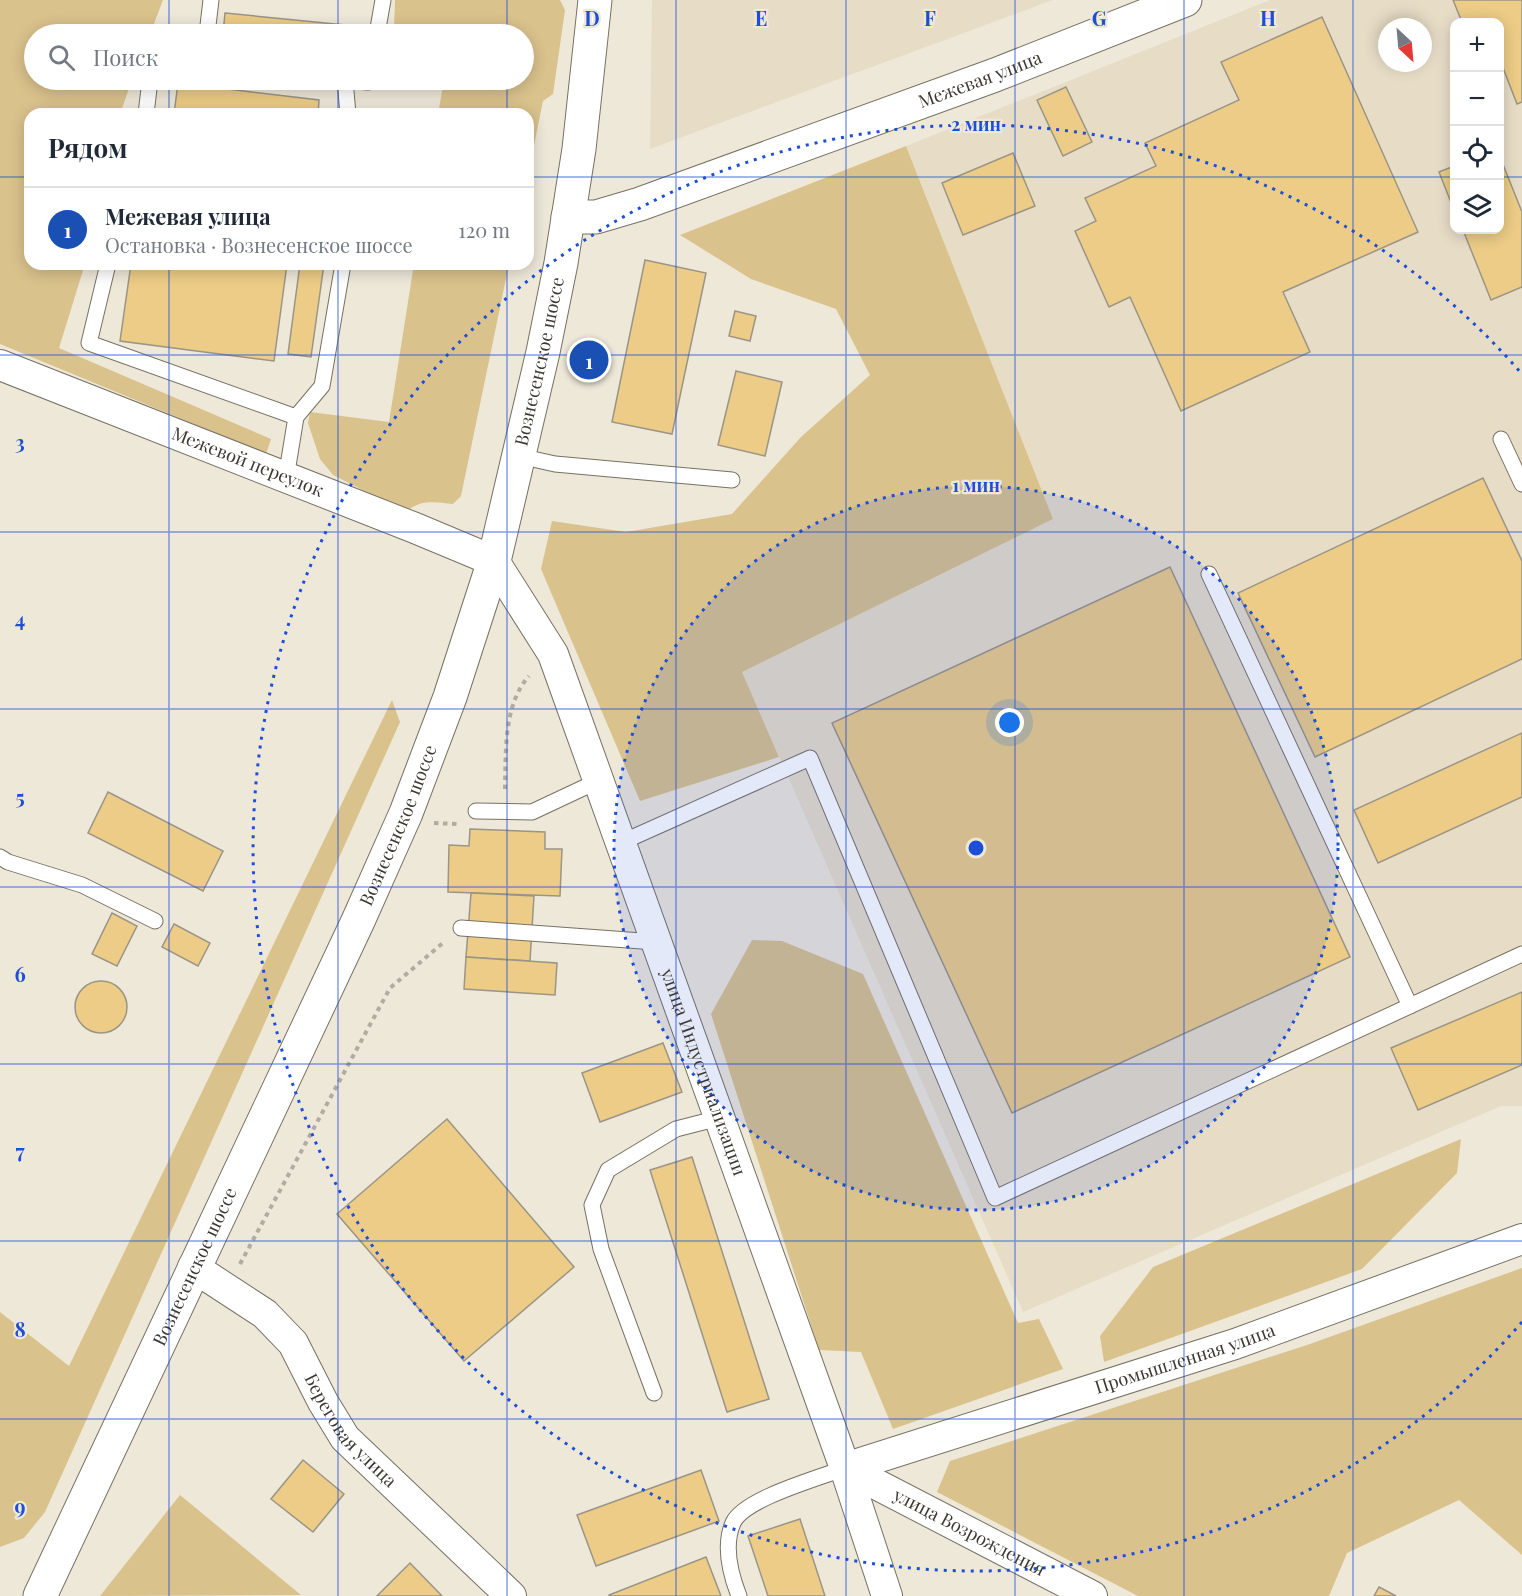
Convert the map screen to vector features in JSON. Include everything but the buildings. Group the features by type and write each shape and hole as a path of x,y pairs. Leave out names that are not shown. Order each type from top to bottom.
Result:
{"street":[{"name":"Вознесенское шоссе","path":"40,1596 102,1467 193,1267 358,921 406,813 450,697 494,561 543,352 561,263 579,150 595,0"},
{"name":"Межевая улица","path":"568,218 596,217 651,200 995,75 1185,0"},
{"name":"Межевой переулок","path":"0,365 494,561"},
{"name":"улица Индустриализации","path":"494,561 553,654 845,1468 887,1596"},
{"name":"Промышленная улица","path":"845,1468 1235,1344 1522,1239"},
{"name":"Береговая улица","path":"193,1267 265,1314 293,1343 323,1402 345,1438 511,1596"},
{"name":"улица Возрождения","path":"845,1468 1092,1596"}],"lane":[{"path":"208,24 211,0"},
{"path":"379,24 383,0"},
{"path":"147,108 149,90"},
{"path":"345,90 347,108"},
{"path":"106,270 88,343 296,417"},
{"path":"286,478 296,417 322,386 342,270"},
{"path":"1501,439 1522,484"},
{"path":"519,456 555,464 732,480"},
{"path":"1209,574 1410,1006"},
{"path":"620,843 810,758 995,1198 1522,954"},
{"path":"476,811 532,812 598,781"},
{"path":"0,857 8,862 82,885 155,921"},
{"path":"461,928 656,942"},
{"path":"654,1393 601,1249 592,1205 608,1170 676,1129 719,1118"},
{"path":"739,1596 727,1546 733,1521 754,1502 845,1468"}],"path":[{"path":"504,811 506,751 512,708 520,687 536,669"},
{"path":"227,1288 390,988 461,928"}],"shaded area":[{"path":"0,0 163,0 154,24 24,24 24,90 128,90 122,108 24,108 24,270 83,270 59,348 271,439 266,454 0,344"},
{"path":"395,0 560,0 565,10 553,94 543,101 534,145 534,108 439,108 442,90 534,90 534,24 394,24"},
{"path":"652,0 1053,0 650,149"},
{"path":"1270,0 1522,0 1522,1106 1501,1106 1023,1312 742,672 1053,519 906,146"},
{"path":"906,146 1053,519 742,672 779,757 640,801 541,569 552,521 626,532 732,514 801,437 870,375 836,309 751,279 680,235"},
{"path":"413,270 508,270 461,496 453,504 422,503 406,512 333,475 320,459 308,423 310,412 389,422"},
{"path":"392,700 400,722 45,1512 24,1538 0,1547 0,1312 69,1366"},
{"path":"752,940 782,941 863,974 1018,1323 1039,1319 1063,1369 893,1429 861,1352 819,1350 711,1014"},
{"path":"1461,1139 1457,1173 1362,1269 1104,1362 1100,1336 1153,1267"},
{"path":"1522,1268 1522,1555 1459,1500 1347,1553 1329,1596 1138,1596 937,1492 950,1461 1307,1345"},
{"path":"180,1495 301,1595 100,1596"}],"place":[{"name":"Межевая улица","path":"589,360"}]}
